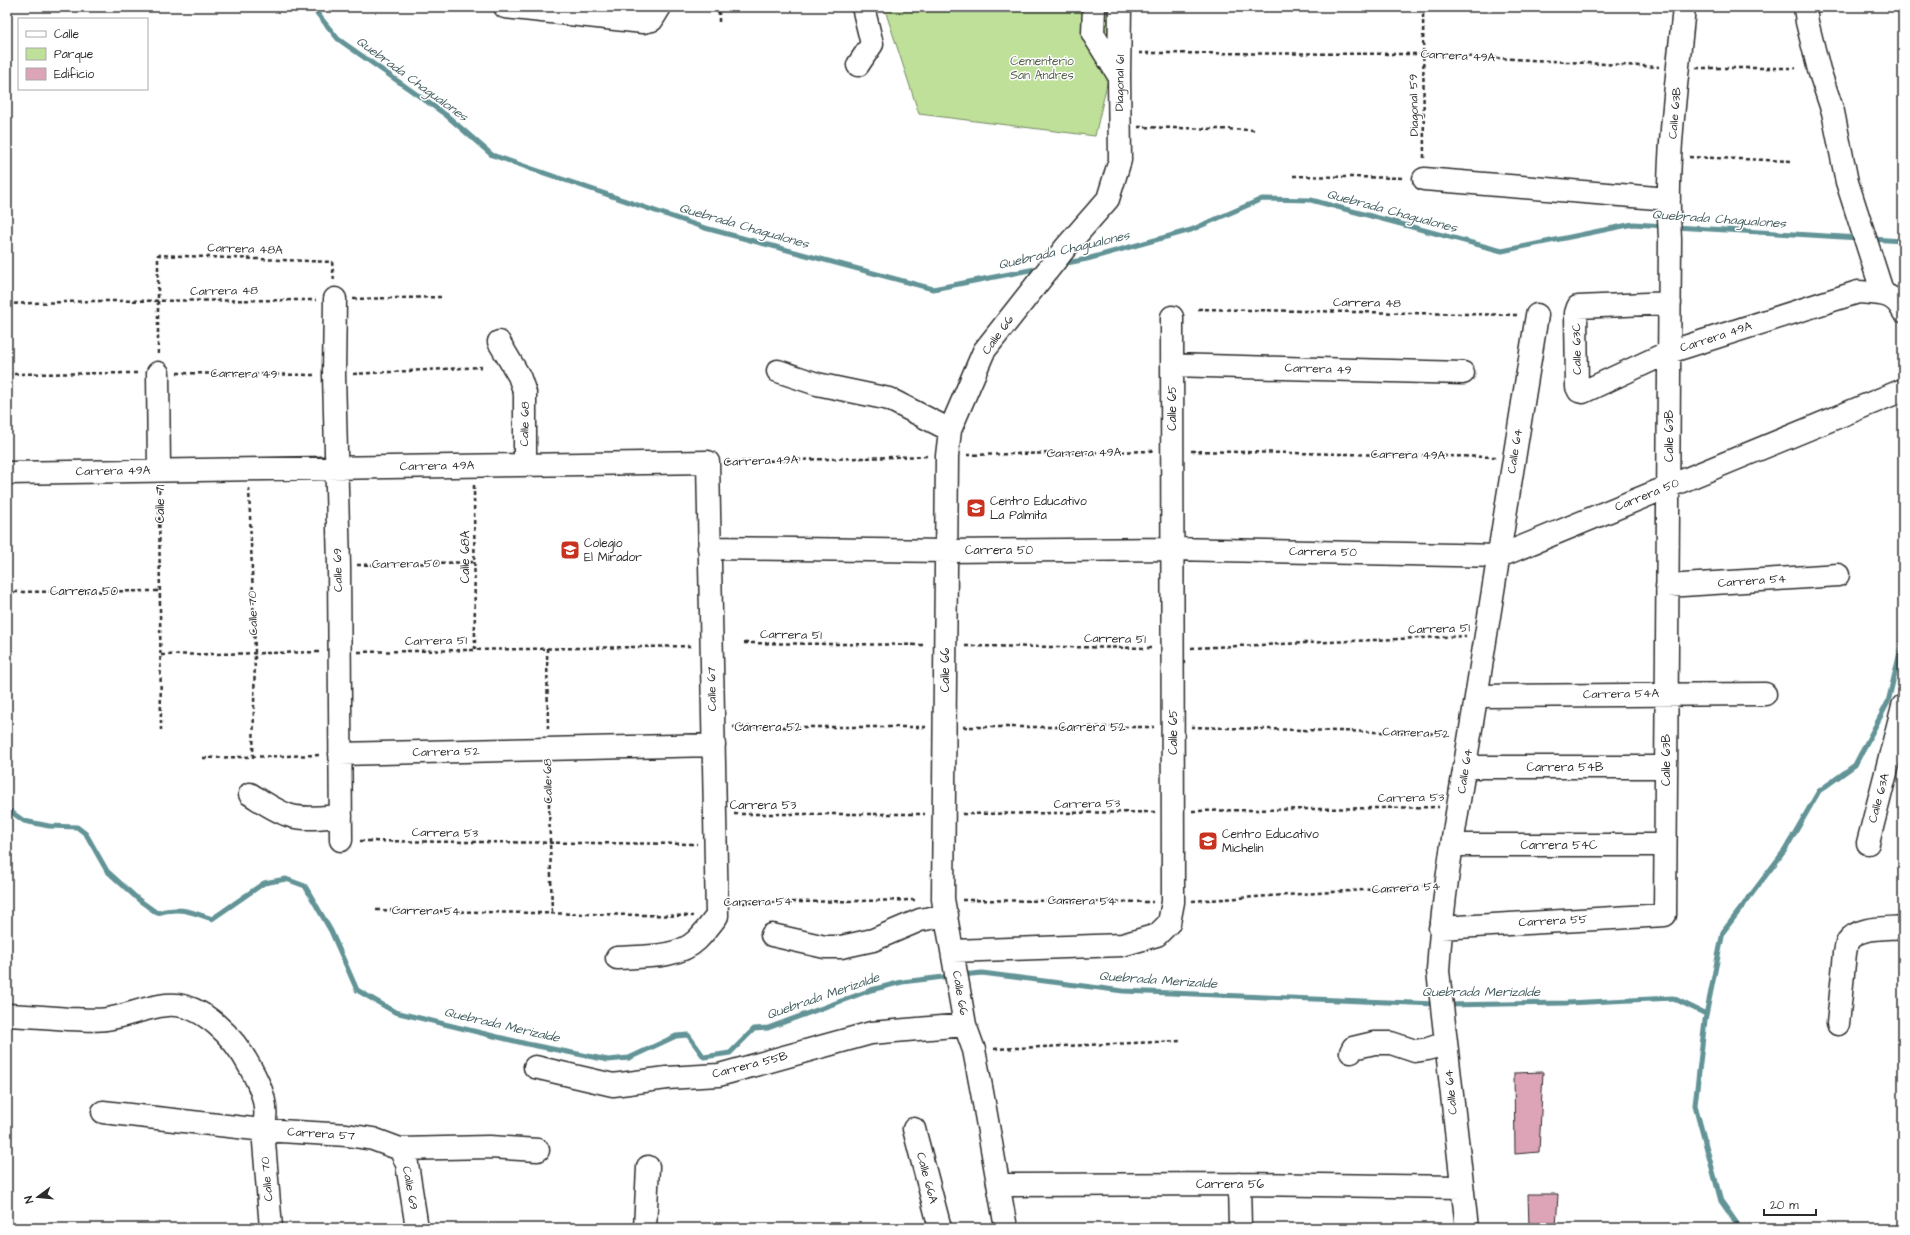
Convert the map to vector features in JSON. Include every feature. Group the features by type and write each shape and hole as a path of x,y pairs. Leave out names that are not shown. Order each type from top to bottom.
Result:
{"street":[{"path":"505,7 643,22 652,20 660,7"},
{"path":"858,65 872,44 863,7"},
{"path":"1094,7 1093,34 1119,76"},
{"name":"Diagonal 61","path":"1120,7 1120,160"},
{"name":"Calle 63B","path":"1665,914 1670,303 1669,207 1671,156 1684,7"},
{"path":"1805,7 1817,63 1833,112 1847,182 1857,219 1883,294 1897,300 1903,311"},
{"name":"Calle 66","path":"1006,1228 1000,1185 974,1050 965,1025 945,908 943,814 947,456 950,430 984,351 1066,247 1108,199 1120,160"},
{"path":"1424,179 1669,207"},
{"name":"Carrera 49A","path":"1579,391 1583,392 1669,352 1858,292 1883,294"},
{"name":"Calle 69","path":"335,299 335,468 339,566 338,652 341,840"},
{"name":"Calle 63C","path":"1579,391 1577,387 1576,320 1578,307 1670,303"},
{"name":"Calle 64","path":"1467,1228 1461,1187 1438,971 1440,928 1464,767 1500,556 1536,315"},
{"name":"Calle 65","path":"953,953 1122,945 1157,935 1169,923 1173,902 1172,318"},
{"name":"Calle 68","path":"499,342 519,376 525,393 525,465"},
{"name":"Carrera 49","path":"1172,365 1463,373"},
{"path":"778,371 817,384 889,399 950,430"},
{"name":"Calle 71","path":"158,373 159,470"},
{"name":"Carrera 50","path":"710,548 946,551 1173,549 1500,556 1903,390"},
{"name":"Carrera 49A","path":"7,473 708,462"},
{"name":"Calle 67","path":"708,462 717,910"},
{"name":"Carrera 54","path":"1667,586 1838,575"},
{"name":"Carrera 54A","path":"1477,696 1765,694"},
{"name":"Calle 63A","path":"1868,843 1903,706"},
{"name":"Carrera 52","path":"340,754 548,749 713,736"},
{"name":"Carrera 54B","path":"1464,767 1666,767"},
{"path":"250,794 279,811 291,816 304,818 341,816"},
{"name":"Carrera 54C","path":"1453,844 1665,845"},
{"path":"772,935 825,947 842,948 873,940 945,908"},
{"path":"617,958 671,954 685,949 697,940 717,910"},
{"name":"Carrera 55","path":"1440,928 1665,914"},
{"path":"1838,1024 1845,953 1848,942 1854,935 1864,931 1903,927"},
{"name":"Calle 70","path":"7,1015 107,1019 167,1005 184,1008 202,1015 222,1029 243,1054 260,1087 266,1119 263,1130 271,1228"},
{"name":"Carrera 55B","path":"535,1067 613,1085 667,1078 719,1075 870,1033 965,1025"},
{"path":"1351,1052 1354,1048 1374,1043 1391,1043 1415,1051 1428,1049 1446,1043"},
{"name":"Carrera 57","path":"103,1112 263,1130 354,1136 373,1139 400,1149 489,1147 538,1150"},
{"name":"Calle 66A","path":"914,1129 940,1228"},
{"name":"Calle 69","path":"400,1149 407,1164 417,1228"},
{"path":"645,1228 648,1167"},
{"path":"1239,1184 1240,1228"},
{"name":"Carrera 56","path":"1000,1185 1239,1184 1461,1187"}],"path":[{"path":"719,7 719,22"},
{"name":"Diagonal 59","path":"1423,7 1422,54 1424,179"},
{"name":"Carrera 49A","path":"1121,53 1422,54 1679,68 1796,68"},
{"path":"1120,126 1255,130"},
{"path":"1671,156 1792,161"},
{"path":"1293,176 1424,179"},
{"name":"Carrera 48A","path":"158,301 158,255 332,262"},
{"name":"Carrera 48","path":"7,304 441,297"},
{"path":"158,301 158,373"},
{"name":"Carrera 48","path":"1198,309 1536,315"},
{"name":"Carrera 49","path":"7,374 158,373 334,375 482,367"},
{"name":"Carrera 49A","path":"708,462 1173,451 1514,457"},
{"name":"Calle 68A","path":"474,466 475,649"},
{"name":"Calle 70","path":"248,469 255,653 253,757"},
{"name":"Calle 71","path":"159,470 161,730"},
{"name":"Carrera 50","path":"339,566 474,562"},
{"name":"Carrera 50","path":"7,592 160,591"},
{"name":"Carrera 51","path":"744,643 1173,649 1486,636"},
{"name":"Carrera 51","path":"161,655 712,645"},
{"name":"Calle 68","path":"547,648 549,844 552,913"},
{"name":"Carrera 52","path":"713,736 944,727 1173,727 1470,735"},
{"path":"203,758 340,754"},
{"name":"Carrera 53","path":"715,814 1173,812 1459,806"},
{"name":"Carrera 53","path":"341,840 549,844 716,844"},
{"name":"Carrera 54","path":"376,910 552,913 945,908 1173,902 1447,885"},
{"path":"974,1050 1180,1041"}],"green space":[{"name":"Cementerio San Andres","path":"884,7 1107,7 1109,75 1095,136 919,114"}],"building":[{"path":"1543,1072 1539,1152 1515,1154 1514,1073"},
{"path":"1528,1194 1558,1194 1556,1228 1529,1228"}],"waterway":[{"name":"Quebrada Chagualones","path":"312,7 338,39 446,115 492,155 705,228 933,289 1040,268"},
{"name":"Quebrada Chagualones","path":"1062,264 1087,259 1191,230 1262,199 1311,200 1502,251 1633,224 1665,226"},
{"name":"Quebrada Chagualones","path":"1675,227 1859,238"},
{"name":"Quebrada Chagualones","path":"1871,239 1903,241"},
{"path":"1740,1228 1721,1201 1695,1105 1705,1020 1723,932 1785,850 1819,791 1855,765 1888,702 1903,640"},
{"name":"Quebrada Merizalde","path":"7,809 24,821 49,826 77,827 86,834 107,871 139,900 157,913 179,910 191,912 212,919 264,883 286,879 305,886 331,931 357,990 395,1012 527,1044 608,1060 629,1058 676,1036 688,1035 704,1057 730,1053 754,1029 768,1028 871,990 902,982 952,976"},
{"name":"Quebrada Merizalde","path":"962,975 982,973 1123,991 1436,1004"},
{"name":"Quebrada Merizalde","path":"1446,1005 1567,1003 1673,998 1706,1014"}],"place":[{"name":"Centro Educativo La Palmita","path":"976,508"},
{"name":"Colegio El Mirador","path":"570,550"},
{"name":"Centro Educativo Michelin","path":"1208,841"}]}
